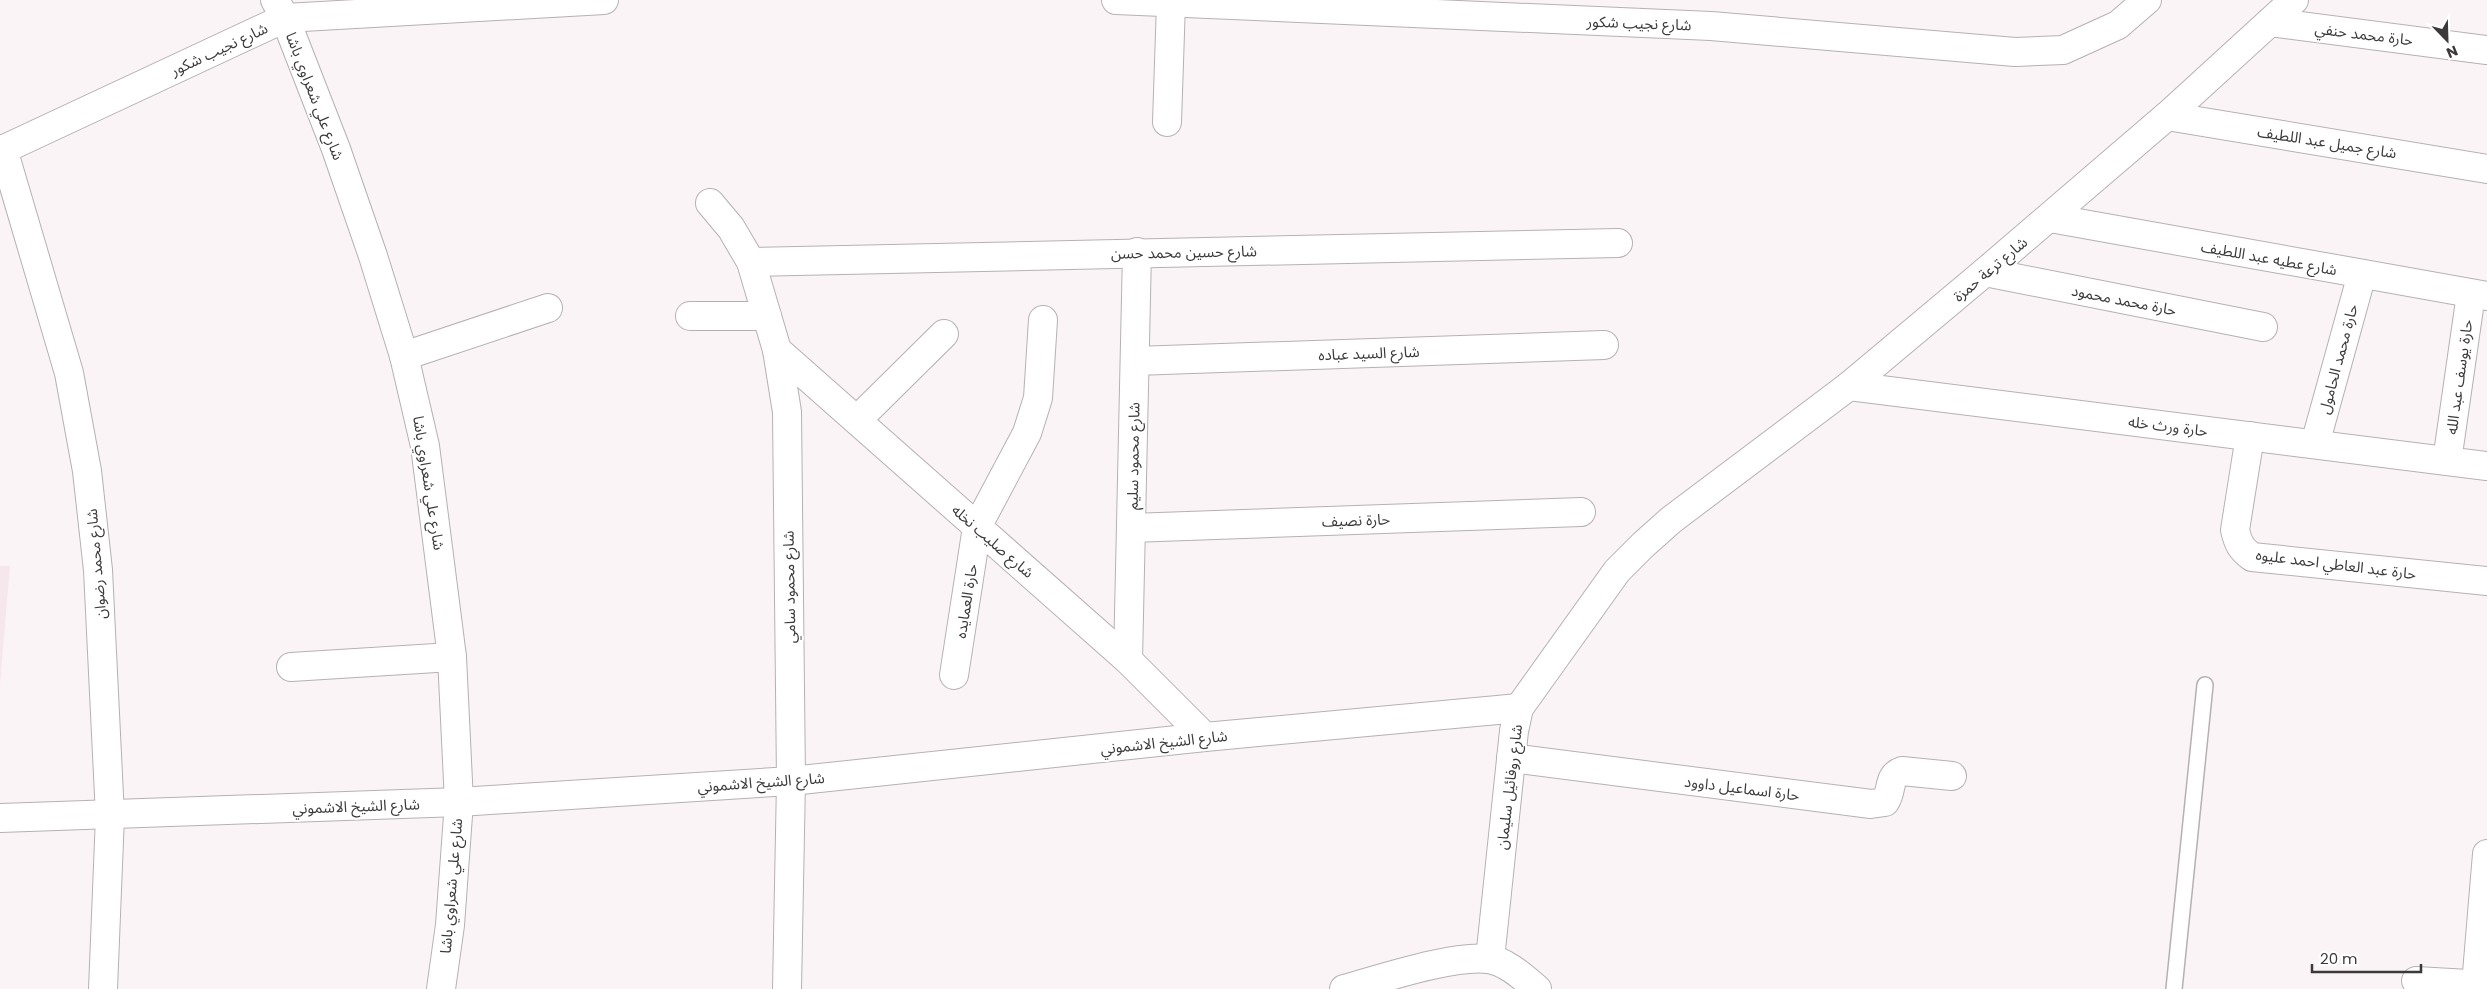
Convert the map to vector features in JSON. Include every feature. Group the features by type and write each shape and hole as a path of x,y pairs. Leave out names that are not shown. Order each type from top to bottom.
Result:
{"street":[{"name":"شارع نجيب شكور","path":"2,150 286,6 604,0"},
{"name":"شارع نجيب شكور","path":"1116,0 1171,3 1326,5 1711,26 2015,52 2063,50 2118,25 2147,0"},
{"name":"شارع ترعة حمزة","path":"1671,520 1849,386 2050,218 2167,116 2294,0"},
{"path":"1167,122 1171,3"},
{"name":"شارع علي شعراوي باشا","path":"286,6 336,149 404,356 425,446 452,657 459,802 450,925 441,989"},
{"name":"حارة محمد حنفي","path":"2270,22 2487,50"},
{"name":"شارع جميل عبد اللطيف","path":"2167,116 2487,169"},
{"name":"شارع محمد رضوان","path":"2,150 69,373 88,471 98,570 110,816 103,989"},
{"name":"شارع محمود سامي","path":"710,203 731,228 751,262 777,350 787,412 791,781 786,989"},
{"name":"شارع عطيه عبد اللطيف","path":"2050,218 2479,295"},
{"name":"شارع حسين محمد حسن","path":"751,262 1137,252 1618,244"},
{"name":"شارع محمود سليم","path":"1128,660 1137,252"},
{"name":"حارة محمد محمود","path":"1985,272 2263,327"},
{"name":"حارة محمد الحامول","path":"2315,444 2362,274"},
{"name":"حارة يوسف عبد الله","path":"2447,461 2479,295"},
{"path":"404,356 548,308"},
{"path":"690,316 767,316"},
{"name":"حارة العمايده","path":"954,674 978,527 1027,433 1038,398 1044,320"},
{"path":"857,420 944,334"},
{"name":"شارع السيد عباده","path":"1135,361 1604,345"},
{"name":"شارع صليب نخله","path":"777,350 1128,660 1205,737"},
{"name":"حارة ورث خله","path":"1849,386 2487,466"},
{"name":"حارة عبد العاطي احمد عليوه","path":"2250,436 2235,530 2237,541 2243,550 2252,556 2487,581"},
{"name":"حارة نصيف","path":"1131,528 1581,512"},
{"name":"شارع روفائيل سليمان","path":"1490,959 1511,758 1519,708 1617,571 1671,520"},
{"path":"290,668 452,657"},
{"name":"شارع الشيخ الاشموني","path":"0,818 110,816 459,802 791,781 1205,737 1519,708"},
{"name":"حارة اسماعيل داوود","path":"1511,758 1871,804 1885,802 1889,796 1893,776 1896,773 1902,771 1952,776"},
{"path":"2416,981 2482,985 2487,854"},
{"path":"1344,989 1383,984 1460,960 1490,959 1517,972 1537,989"}],"lane":[{"path":"2174,989 2205,685"}],"shaded area":[{"path":"0,566 10,566 0,684"}]}
